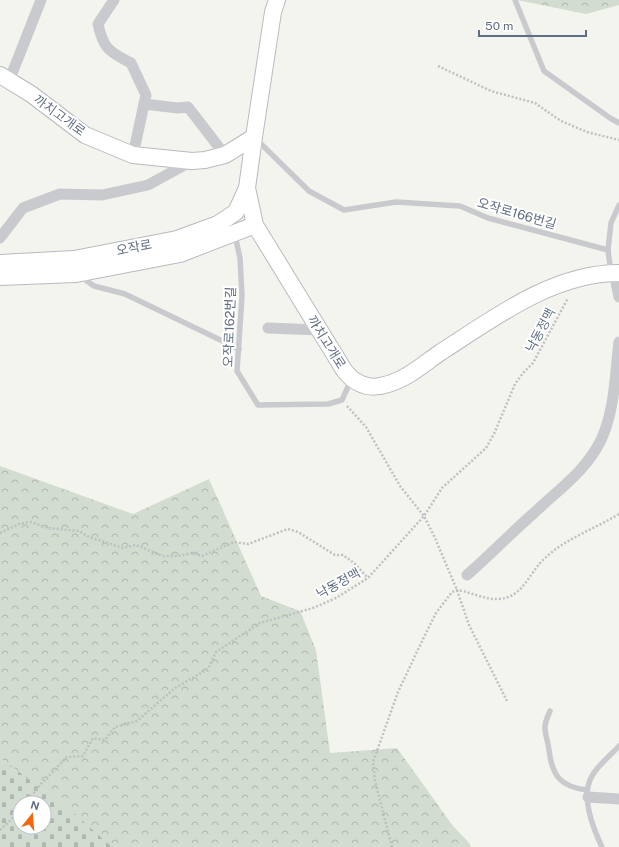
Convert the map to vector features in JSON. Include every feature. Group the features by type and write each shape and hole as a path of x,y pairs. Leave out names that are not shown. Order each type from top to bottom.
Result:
{"street":[{"path":"5,78 41,0"},
{"path":"114,0 98,24 101,41 112,54 131,63 146,95 132,155"},
{"path":"254,137 273,12 277,0"},
{"name":"까치고개로","path":"5,78 31,94 85,135 132,155 192,161 225,155 254,137"},
{"path":"144,104 178,108 188,107 225,155"},
{"name":"까치고개로","path":"254,137 247,188 255,225 319,330 351,379 370,386 380,387 395,382 414,372 499,316 548,288 577,279 615,273"},
{"name":"까치고개로","path":"0,238 23,208 60,194 102,195 148,185 192,161"},
{"name":"오작로","path":"0,263 74,258 177,239 218,224 236,212 247,188"},
{"name":"오작로","path":"0,277 76,274 180,254 255,225"},
{"path":"615,273 619,297"},
{"path":"268,328 319,330"},
{"path":"619,342 606,428 591,457 581,470 470,577 574,484 602,451 614,421 619,389"},
{"path":"588,794 619,799"}],"lane":[{"path":"515,0 544,70 619,123"},
{"name":"오작로166번길","path":"254,137 309,191 344,210 396,202 460,206 488,218 608,250"},
{"path":"615,273 608,250 612,223 619,205"},
{"name":"오작로162번길","path":"235,232 240,258 242,296 237,371 258,405 328,404 342,400"},
{"path":"76,274 94,286 125,294 238,349"},
{"path":"342,400 351,379"},
{"path":"550,711 545,723 544,731 553,772 564,783 574,789 588,794"},
{"path":"602,847 590,815 588,794 592,776 619,746"}],"path":[{"path":"438,66 491,91 535,102 562,121 587,132 619,140"},
{"name":"낙동정맥","path":"32,795 67,757 83,756 93,738 104,740 115,727 137,721 175,688 208,669 216,652 260,623 295,614 336,598 368,578 424,516 442,488 486,448 494,434 515,384 522,373 533,364 577,279"},
{"path":"342,400 366,427 400,486 424,516 457,590 468,625 507,701"},
{"path":"392,847 375,782 374,762 398,692 436,613 452,592 457,590 500,599 511,595 525,585 541,562 550,554 587,529 619,514"},
{"path":"0,533 19,524 31,522 46,528 79,531 89,537 123,548 136,545 162,556 178,556 192,553 202,556 234,542 248,544 288,529 298,532 335,555 343,555 354,563 368,578"},
{"path":"0,830 12,819"}],"green space":[{"path":"517,0 619,0 619,5 586,14"},
{"path":"0,466 133,514 209,479 261,596 300,611 316,650 330,753 397,748 453,826 471,847 0,847"},
{"path":"0,758 50,795 12,795 12,835 52,835 52,796 69,809 112,847 0,847"}]}
